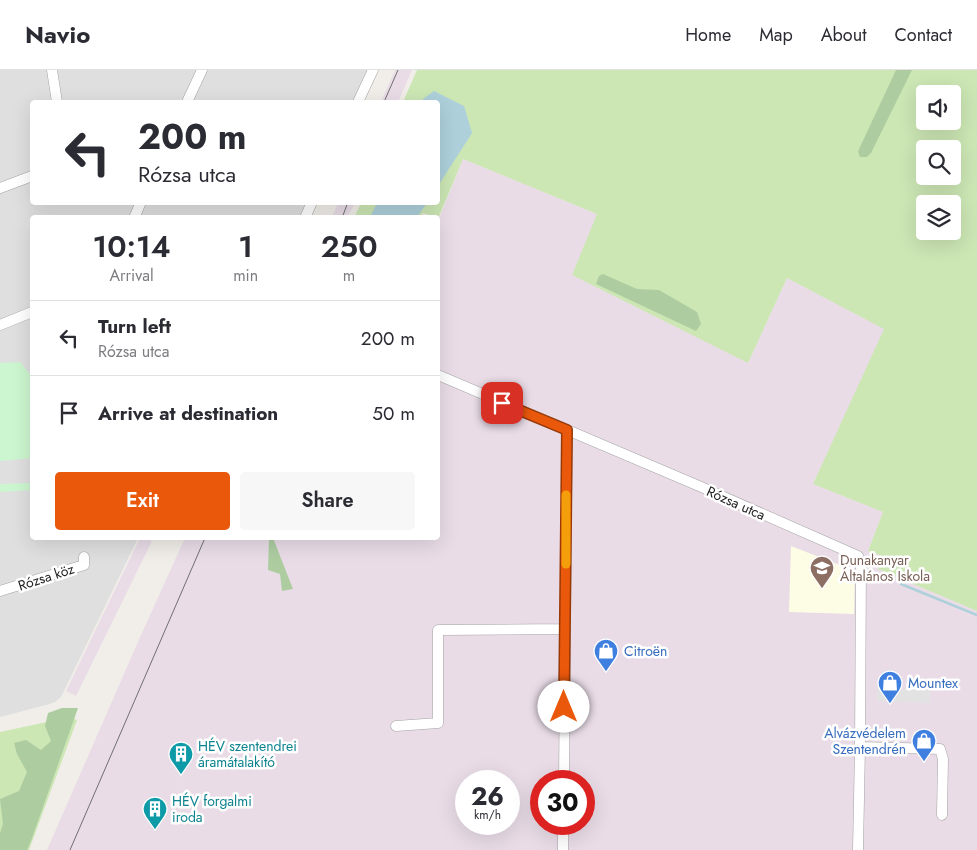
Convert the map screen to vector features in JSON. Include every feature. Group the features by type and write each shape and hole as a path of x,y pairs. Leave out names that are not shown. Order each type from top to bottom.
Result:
{"street":[{"path":"52,70 57,100"},
{"path":"188,100 202,70"},
{"path":"359,100 373,70"},
{"path":"0,188 30,177"},
{"path":"0,325 30,313"},
{"name":"Rózsa utca","path":"440,376 858,556 861,564 858,850"},
{"path":"564,770 567,430"},
{"name":"Rózsa köz","path":"0,591 84,565 84,557"},
{"path":"396,726 438,723 438,630 565,629"},
{"path":"860,747 940,749 943,759 942,815"},
{"path":"563,850 564,835"}],"shaded area":[{"path":"0,70 377,70 363,100 30,100 30,205 316,205 311,215 30,215 30,540 137,540 61,697 55,702 46,705 0,717"},
{"path":"395,70 412,70 399,100 382,100"},
{"path":"463,159 597,214 748,363 787,278 885,329 813,484 883,512 868,551 882,556 878,569 977,611 977,850 47,850 184,540 440,540 440,216"},
{"path":"337,205 354,205 348,215 333,215"},
{"path":"139,540 152,541 76,696 66,691"},
{"name":"Dunakanyar Általános Iskola","path":"791,546 855,571 854,614 789,612"},
{"path":"877,689 930,690 930,703 877,701"}],"green space":[{"path":"417,70 977,70 977,611 878,569 882,556 868,551 883,512 813,484 884,329 787,278 748,363 572,275 597,214 463,159 440,215 423,213 422,215 355,215 360,205 440,205 440,100 404,100"},
{"path":"896,70 912,70 871,153 867,157 860,157 858,152 860,147"},
{"path":"603,274 637,289 659,290 697,312 701,324 696,331 596,284 599,276"},
{"path":"20,362 30,374 30,458 0,461 0,363"},
{"path":"30,483 30,490 0,492 0,484"},
{"path":"269,540 274,540 293,589 282,591 280,574 268,570"},
{"path":"62,708 78,708 31,841 27,850 0,850 0,833 3,824 0,799 19,791 27,772 17,754 14,743 26,740 41,750 51,741 45,726 48,713"},
{"path":"70,717 77,720 29,850 0,850 0,732"}],"water":[{"path":"434,91 464,106 472,133 440,183 440,100 423,99"},
{"path":"376,205 426,205 418,215 371,215"}],"waterway":[{"path":"901,584 977,615"}],"tram line":[{"path":"385,100 398,70"},
{"path":"343,215 347,205"},
{"path":"70,850 204,540"}],"slow traffic":[{"path":"566,495 566,564"}],"place":[{"name":"Dunakanyar Általános Iskola","path":"822,589"},
{"name":"Citroën","path":"606,672"},
{"name":"Mountex","path":"890,704"},
{"name":"Alvázvédelem Szentendrén","path":"924,762"},
{"name":"HÉV szentendrei áramátalakító","path":"181,775"},
{"name":"HÉV forgalmi iroda","path":"155,830"}],"route":[{"path":"502,403 567,430 564,707"}]}
